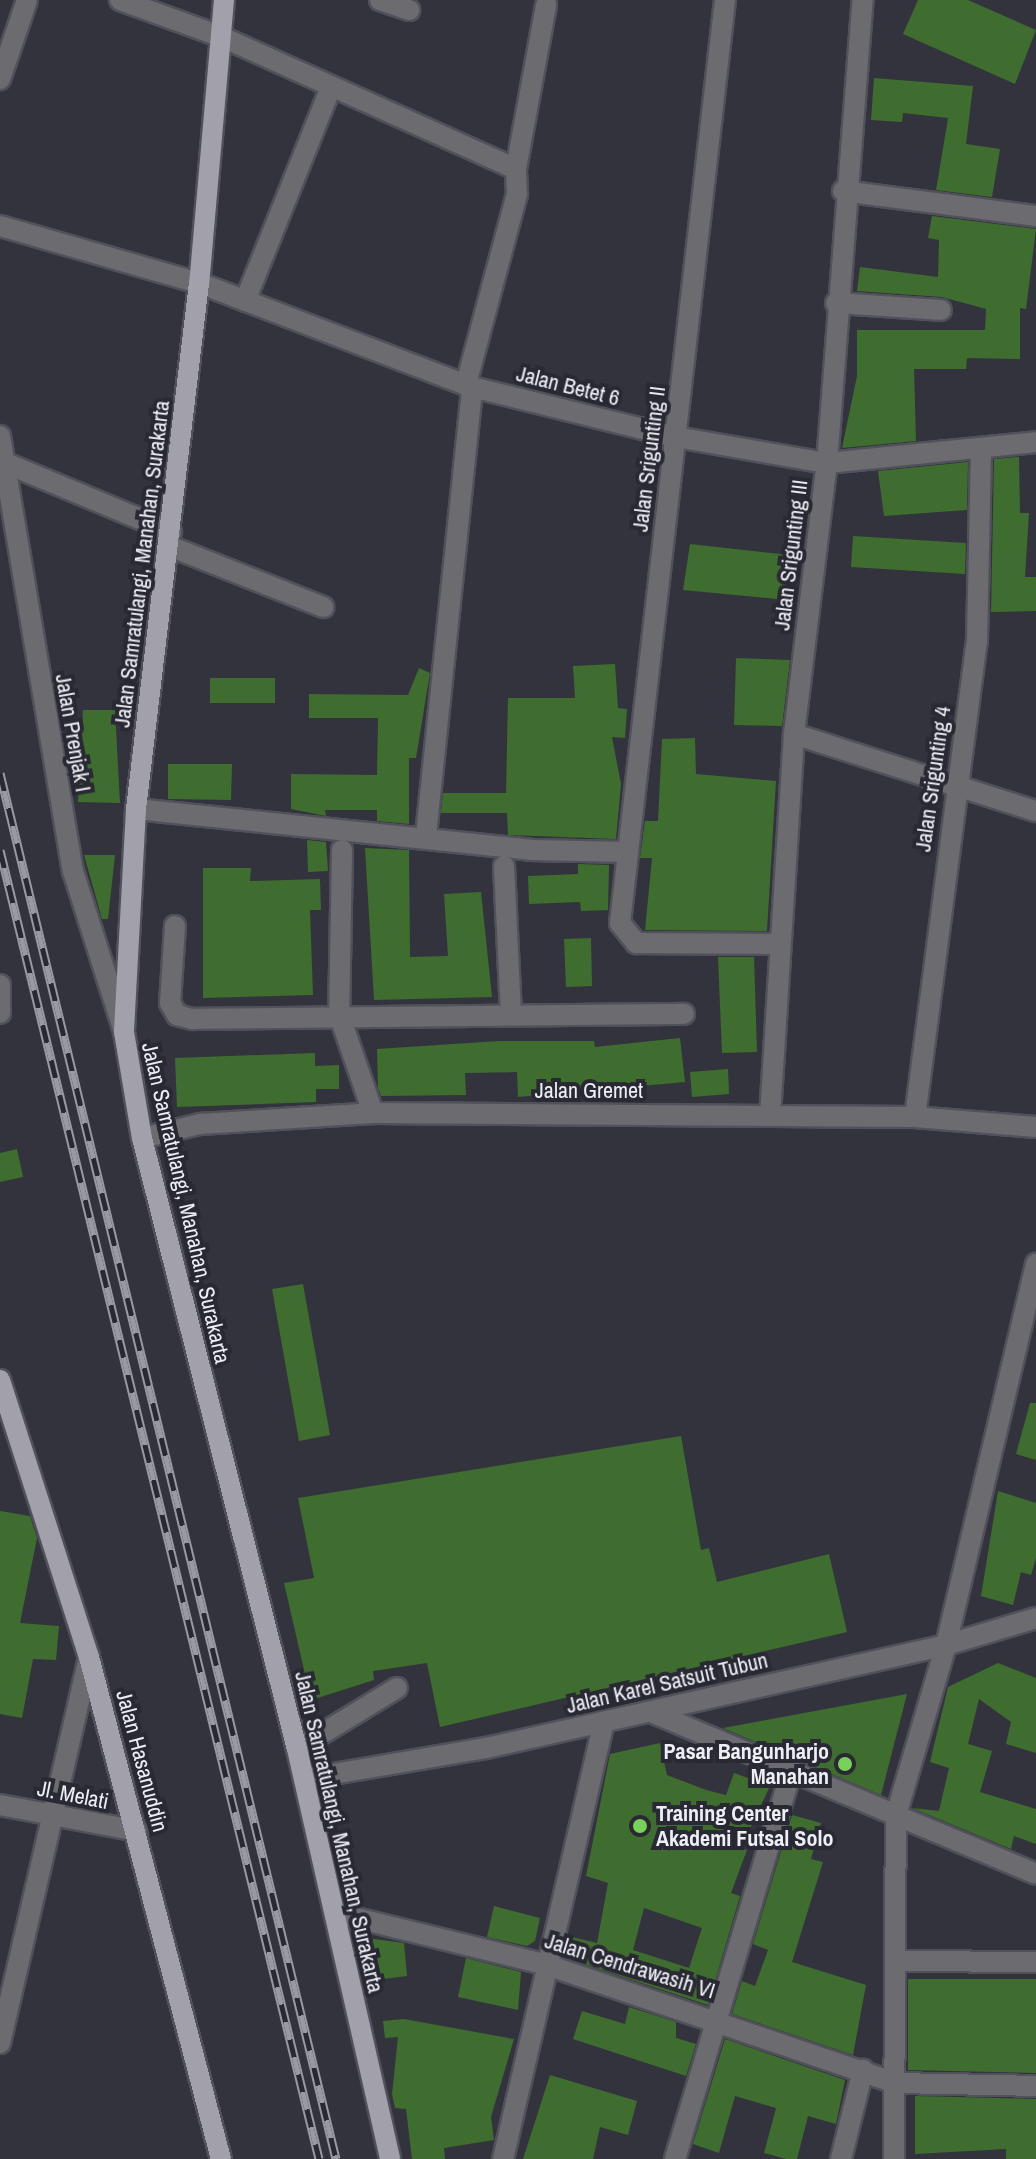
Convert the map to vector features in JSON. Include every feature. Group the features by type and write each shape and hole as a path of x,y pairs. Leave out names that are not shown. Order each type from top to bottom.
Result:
{"main road":[{"name":"Jalan Samratulangi, Manahan, Surakarta","path":"224,0 199,283 136,809 124,1032 142,1138 297,1749 390,2159"},
{"name":"Jalan Hasanuddin","path":"0,1380 89,1657 221,2159"}],"street":[{"path":"0,79 27,0"},
{"path":"120,0 222,37 330,90 516,169"},
{"path":"380,0 409,10"},
{"name":"Jalan Srigunting II","path":"725,0 620,923 636,943 777,944"},
{"name":"Jalan Srigunting III","path":"770,1116 777,944 794,734 827,463 843,191 863,0"},
{"path":"426,835 469,386 517,194 516,169 546,5"},
{"path":"245,301 330,90"},
{"path":"843,191 1036,216"},
{"name":"Jalan Betet 6","path":"0,226 199,283 469,386 676,437 827,463 1036,442"},
{"path":"836,303 941,310"},
{"name":"Jalan Prenjak I","path":"0,436 73,871 124,1032"},
{"name":"Jalan Srigunting 4","path":"915,1117 953,786 981,604 981,448"},
{"path":"3,462 323,607"},
{"path":"794,734 1036,811"},
{"path":"136,809 426,835 531,850 628,852"},
{"path":"342,850 339,1014 373,1113"},
{"path":"504,866 511,1015"},
{"path":"175,926 170,1003 177,1015 684,1014"},
{"path":"0,985 0,1013"},
{"name":"Jalan Gremet","path":"142,1138 200,1124 373,1113 915,1117 1036,1127"},
{"path":"894,2159 898,1816 946,1645 1036,1267"},
{"name":"Jalan Karel Satsuit Tubun","path":"304,1779 651,1712 946,1645 1036,1618"},
{"path":"0,2043 47,1814 89,1657"},
{"path":"297,1749 397,1688"},
{"path":"651,1712 790,1776 898,1816 1036,1874"},
{"path":"503,2159 544,1964 604,1721"},
{"path":"675,2159 790,1776"},
{"name":"Jl. Melati","path":"0,1805 137,1831"},
{"name":"Jalan Cendrawasih VI","path":"344,1915 544,1964 716,2017 896,2083"},
{"path":"897,1961 1036,1962"},
{"path":"841,2159 863,2070"},
{"path":"896,2083 1036,2086"},
{"path":"209,2159 215,2136"}],"building":[{"path":"918,0 968,0 1036,30 1015,84 903,34"},
{"path":"874,78 973,86 966,144 1000,149 992,197 936,190 948,118 903,113 902,122 871,120"},
{"path":"932,216 1036,229 1026,309 1020,308 1020,359 967,358 966,369 914,369 916,441 842,448 857,376 857,330 985,330 986,309 942,297 857,291 860,267 938,277 939,240 928,238"},
{"path":"1019,457 1020,513 1029,513 1025,577 1036,577 1036,611 991,612 994,459"},
{"path":"968,462 967,510 884,516 878,471"},
{"path":"853,536 966,543 965,574 851,567"},
{"path":"690,544 790,555 788,600 683,590"},
{"path":"736,658 790,660 782,726 734,725"},
{"path":"615,664 618,708 627,709 625,738 612,737 621,784 616,839 508,835 507,813 441,813 443,793 506,793 508,698 575,698 573,666"},
{"path":"419,668 430,673 416,758 409,758 409,824 377,821 377,810 325,810 326,816 291,809 291,774 377,775 378,718 309,718 309,694 408,695"},
{"path":"210,678 275,678 275,703 210,703"},
{"path":"83,710 115,710 120,803 78,802"},
{"path":"695,738 696,774 776,781 767,931 645,930 652,858 640,858 645,821 658,821 662,739"},
{"path":"168,764 232,764 231,800 168,799"},
{"path":"307,840 326,842 328,871 308,872"},
{"path":"365,848 409,850 410,957 448,956 444,894 481,892 492,997 374,1000"},
{"path":"84,855 115,855 108,919 102,919"},
{"path":"578,864 609,865 608,910 581,911 580,902 529,904 528,876 578,874"},
{"path":"203,868 251,868 250,881 320,879 321,910 310,910 313,995 203,998"},
{"path":"591,938 592,986 566,987 564,939"},
{"path":"718,957 754,957 757,1052 722,1053"},
{"path":"680,1038 685,1082 518,1097 517,1072 465,1073 466,1095 381,1096 378,1088 377,1049 499,1041 594,1041 595,1047"},
{"path":"315,1053 315,1066 339,1065 339,1089 316,1089 316,1102 177,1107 175,1058"},
{"path":"728,1069 729,1094 692,1097 690,1072"},
{"path":"17,1149 23,1177 0,1182 0,1153"},
{"path":"303,1284 330,1435 299,1441 272,1289"},
{"path":"1030,1403 1036,1403 1036,1460 1016,1454"},
{"path":"681,1436 701,1550 709,1548 717,1582 829,1554 847,1632 440,1727 427,1663 373,1671 374,1680 311,1700 284,1583 314,1578 298,1498"},
{"path":"998,1491 1036,1503 1036,1558 1031,1575 1021,1572 1013,1605 981,1596"},
{"path":"0,1511 30,1516 37,1538 20,1623 59,1626 56,1660 33,1659 22,1718 0,1714"},
{"path":"998,1663 1036,1678 1036,1753 1006,1744 1011,1722 979,1699 968,1744 992,1751 980,1792 1036,1809 1036,1844 1014,1836 1011,1849 912,1808 939,1811 949,1768 930,1762 948,1687"},
{"name":"Pasar Bangunharjo Manahan","path":"907,1694 881,1795 723,1728"},
{"path":"660,1743 667,1775 726,1795 734,1773 770,1786 741,1848 747,1850 731,1893 740,1896 708,2005 563,1957 568,1936 597,1943 608,1883 586,1876 610,1754","holes":["644,1908 702,1928 689,1968 633,1950"]},
{"path":"792,1815 821,1823 811,1859 823,1862 792,1962 866,1985 853,2055 732,2014 742,1981 755,1986 768,1950 753,1944"},
{"path":"494,1906 540,1918 535,1941 527,1946 487,1937"},
{"path":"366,1938 404,1943 407,1976 376,1980"},
{"path":"466,1958 521,1972 518,2010 458,1997"},
{"path":"908,1979 1036,1979 1036,2073 908,2070"},
{"path":"629,2007 676,2022 676,2038 696,2044 686,2076 573,2039 582,2011 625,2024"},
{"path":"404,2019 514,2039 491,2117 494,2140 444,2148 445,2159 412,2159 406,2109 395,2108 392,2094 398,2037 385,2038 383,2021"},
{"path":"725,2039 845,2080 836,2124 808,2116 797,2159 764,2153 776,2108 735,2096 719,2153 693,2144"},
{"path":"550,2075 637,2101 628,2135 600,2127 593,2159 523,2159"},
{"path":"915,2096 1036,2099 1036,2159 1006,2159 1006,2149 915,2154"}],"railway":[{"path":"0,773 336,2159"},
{"path":"0,850 319,2159"}],"place":[{"name":"Pasar Bangunharjo Manahan","path":"845,1764"},
{"name":"Training Center Akademi Futsal Solo","path":"640,1826"}]}
